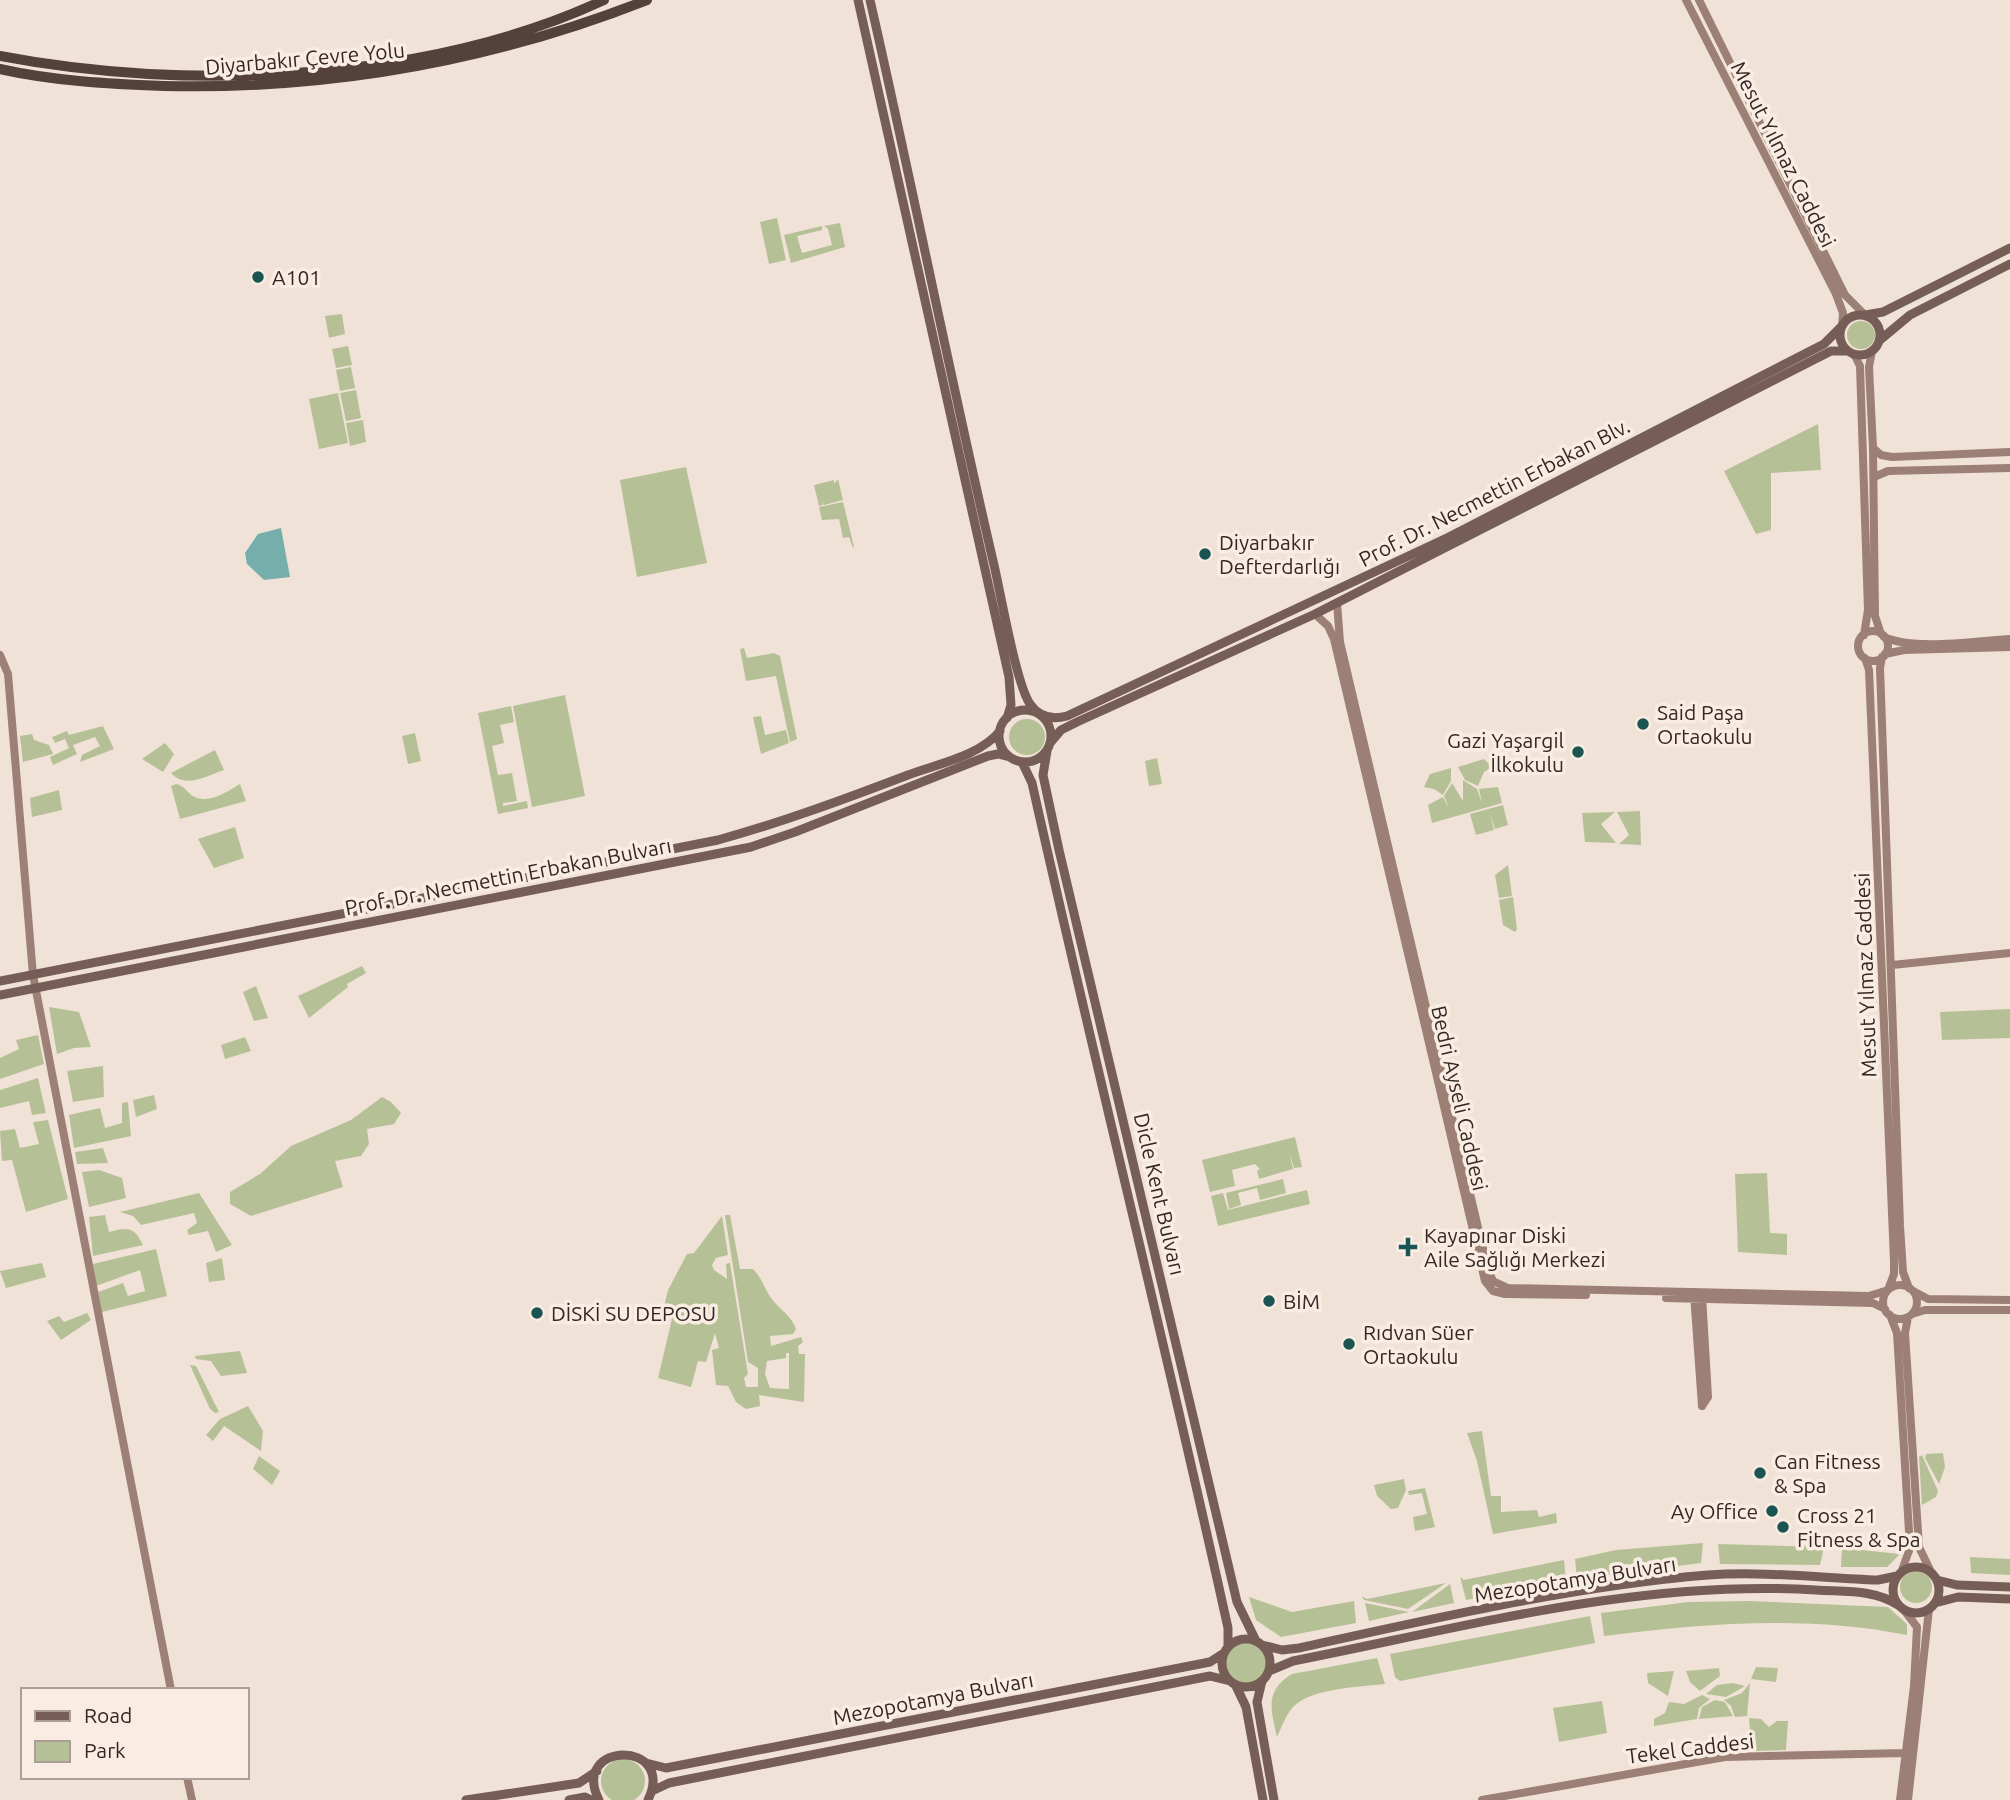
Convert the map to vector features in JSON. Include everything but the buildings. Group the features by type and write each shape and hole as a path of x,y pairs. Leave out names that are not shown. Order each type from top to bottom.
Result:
{"highway":[{"name":"Diyarbakır Çevre Yolu","path":"0,56 117,73 171,77 308,72 458,47 509,34 604,0"},
{"name":"Diyarbakır Çevre Yolu","path":"0,69 119,84 232,87 321,80 410,70 491,51 647,0"}],"main road":[{"path":"858,0 1009,677 1011,705 1000,731 1001,746 1010,757 1022,762 1036,760 1049,747 1049,726 1025,692 966,447 870,0"},
{"name":"Mesut Yılmaz Caddesi","path":"1686,0 1836,293 1843,313 1842,326"},
{"name":"Mesut Yılmaz Caddesi","path":"1699,0 1845,295 1865,315"},
{"path":"2010,248 1883,312 1851,316 1842,326 1841,340 1860,366 1868,610 1864,635 1858,647 1865,658 1874,660 1904,650 2010,647"},
{"path":"1884,656 1888,645 1875,616 1874,477 1869,368 1872,351 1880,340 1910,316 2010,264"},
{"path":"1865,315 1876,322 1880,340"},
{"name":"Prof. Dr. Necmettin Erbakan Blv.","path":"1038,713 1051,718 1067,716 1349,586 1824,344 1842,326"},
{"name":"Prof. Dr. Necmettin Erbakan Blv.","path":"1049,747 1061,730 1102,709 1315,614 1832,351 1851,352"},
{"path":"1851,352 1872,351"},
{"path":"1873,449 1881,456 1892,457 2010,452"},
{"path":"1874,477 1888,471 2010,468"},
{"name":"Bedri Ayseli Caddesi","path":"1337,603 1340,642 1493,1281 1508,1288 1873,1303 1887,1312"},
{"name":"Bedri Ayseli Caddesi","path":"1315,614 1328,626 1334,639 1487,1286 1505,1294 1869,1296 1888,1290"},
{"path":"1864,635 1872,631 1911,643 2010,639"},
{"path":"0,655 8,674 33,975 111,1391 171,1688"},
{"name":"Mesut Yılmaz Caddesi","path":"1884,656 1880,668 1900,1226 1905,1281 1911,1289"},
{"name":"Mesut Yılmaz Caddesi","path":"1865,658 1869,670 1894,1260 1894,1274 1888,1290"},
{"path":"1007,718 1022,710 1038,713"},
{"name":"Prof. Dr. Necmettin Erbakan Bulvarı","path":"0,981 718,840 807,815 942,763 978,748 1000,731"},
{"name":"Dicle Kent Bulvarı","path":"1049,747 1043,775 1059,850 1237,1602 1259,1643"},
{"name":"Prof. Dr. Necmettin Erbakan Bulvarı","path":"0,995 751,846 988,756 998,754 1010,757"},
{"name":"Dicle Kent Bulvarı","path":"1022,762 1032,783 1092,1051 1201,1504 1228,1628 1226,1650"},
{"path":"1892,965 2010,953"},
{"path":"1900,1800 1917,1627 1892,1591 1910,1548 1897,1333 1883,1301 1888,1290 1899,1285 1928,1299 2010,1300"},
{"path":"1908,1800 1932,1606 1939,1592 1919,1547 1905,1333 1917,1300 1911,1289"},
{"path":"1698,1295 1706,1319 1709,1397 1702,1406 1698,1295"},
{"path":"1887,1312 1898,1318 1925,1310 2010,1310"},
{"path":"1899,1573 1917,1566 1957,1585 2010,1587"},
{"name":"Mezopotamya Bulvarı","path":"1259,1643 1282,1650 1299,1648 1572,1593 1711,1575 1878,1580 1899,1573"},
{"name":"Mezopotamya Bulvarı","path":"1269,1671 1293,1661 1595,1601 1655,1593 1711,1588 1878,1594 1901,1607"},
{"path":"1901,1607 1916,1613 1958,1597 2010,1599"},
{"path":"1263,1800 1246,1707 1223,1669 1226,1650 1241,1639 1259,1643 1269,1657 1269,1671 1263,1680 1257,1702 1273,1800"},
{"name":"Mezopotamya Bulvarı","path":"597,1771 602,1762 619,1754 638,1757 646,1763 666,1768 1210,1662 1226,1650"},
{"name":"Mezopotamya Bulvarı","path":"650,1796 669,1783 1210,1676 1233,1683"},
{"path":"1233,1683 1250,1687 1263,1680"},
{"name":"Tekel Caddesi","path":"1482,1800 1725,1757 1905,1753"},
{"path":"646,1763 651,1772 650,1796"},
{"path":"466,1800 579,1783 597,1771"},
{"path":"597,1771 595,1790 599,1800"},
{"path":"187,1779 192,1800"},
{"path":"569,1800 585,1797 591,1800"}],"green space":[{"path":"777,218 786,260 769,264 760,222"},
{"path":"840,223 845,247 791,263 784,235 822,226 822,230 797,236 802,253 832,245 828,229 824,226"},
{"path":"342,314 345,334 329,338 325,316"},
{"path":"1861,321 1871,325 1875,335 1871,345 1861,349 1851,345 1847,335 1851,325"},
{"path":"348,346 352,365 336,368 332,349"},
{"path":"351,367 355,388 340,391 336,370"},
{"path":"356,390 361,418 346,421 340,393"},
{"path":"338,393 348,443 319,449 309,399"},
{"path":"363,420 366,442 350,446 346,423"},
{"path":"1818,424 1821,470 1771,473 1771,530 1756,534 1724,471"},
{"path":"686,467 707,563 637,577 620,480"},
{"path":"838,479 843,500 824,505 822,501 823,505 819,506 814,485 834,480 834,484"},
{"path":"843,502 853,548 849,537 843,538 839,519 822,520 819,507"},
{"path":"744,648 747,658 774,653 780,656 797,739 790,742 776,676 746,681 740,649"},
{"path":"565,695 585,796 532,807 513,706"},
{"path":"511,706 514,722 500,725 504,743 492,746 498,775 512,773 517,801 503,803 503,806 527,801 528,808 498,814 478,713"},
{"path":"761,716 765,735 786,730 789,743 761,754 753,717"},
{"path":"1027,719 1040,724 1045,737 1040,750 1027,755 1014,750 1009,737 1014,724"},
{"path":"103,726 114,749 80,762 82,755 100,746 95,737 73,745 77,754 53,765 50,757 69,748 65,739 55,743 52,737 67,731 69,735"},
{"path":"415,733 421,761 408,764 402,736"},
{"path":"32,734 34,740 49,745 53,754 23,762 20,736"},
{"path":"165,743 174,754 163,772 142,759"},
{"path":"215,750 224,770 189,781 177,778 171,773"},
{"path":"1157,758 1162,784 1149,786 1145,761"},
{"path":"1484,759 1492,767 1484,772 1478,786 1465,780 1458,767"},
{"path":"1451,768 1451,781 1443,795 1424,787 1430,774"},
{"path":"1463,780 1477,789 1482,803 1479,789 1498,787 1502,803 1432,823 1428,805 1443,797 1449,808 1444,796 1452,783 1463,801"},
{"path":"176,784 195,797 207,799 219,796 240,784 246,801 180,819 171,786"},
{"path":"59,790 62,810 32,817 30,798"},
{"path":"1503,805 1508,825 1495,829 1490,813 1494,830 1476,835 1470,814"},
{"path":"1640,811 1641,845 1619,844 1629,835 1617,812"},
{"path":"1615,812 1601,824 1616,843 1585,842 1582,813"},
{"path":"235,827 244,858 214,868 198,839"},
{"path":"1508,865 1512,896 1499,898 1495,875"},
{"path":"1513,897 1517,929 1515,932 1503,925 1499,900"},
{"path":"362,966 366,973 347,984 348,987 309,1018 298,996"},
{"path":"256,986 268,1018 254,1021 243,992"},
{"path":"49,1007 79,1012 91,1047 74,1048 57,1054"},
{"path":"2010,1009 2010,1038 1942,1040 1940,1012"},
{"path":"38,1035 44,1064 0,1079 0,1058 19,1049 16,1040"},
{"path":"245,1037 251,1051 225,1059 221,1045"},
{"path":"103,1066 104,1097 73,1102 67,1071"},
{"path":"38,1078 46,1113 32,1115 29,1101 0,1108 0,1090"},
{"path":"154,1095 157,1109 136,1117 133,1100"},
{"path":"382,1097 401,1113 394,1124 367,1129 369,1144 361,1156 335,1161 343,1187 251,1216 230,1204 230,1192 260,1174 291,1146 351,1120"},
{"path":"128,1102 131,1136 74,1148 69,1115 100,1108 105,1128 122,1123 122,1103"},
{"path":"48,1120 68,1199 26,1212 12,1160 2,1161 0,1131 15,1129 20,1148 39,1144 33,1122"},
{"path":"1295,1137 1302,1167 1294,1168 1289,1151 1293,1169 1259,1179 1257,1171 1260,1169 1255,1164 1232,1170 1235,1186 1210,1192 1202,1160"},
{"path":"103,1148 108,1163 77,1164 75,1152"},
{"path":"99,1170 122,1178 126,1198 89,1207 82,1172"},
{"path":"1767,1173 1770,1233 1787,1234 1787,1255 1738,1252 1735,1174"},
{"path":"1283,1179 1286,1193 1260,1200 1257,1188 1238,1193 1241,1205 1229,1209 1226,1193"},
{"path":"1307,1190 1310,1204 1218,1226 1211,1196 1223,1193 1228,1210"},
{"path":"199,1193 232,1245 216,1252 208,1231 189,1235 187,1230 197,1223 194,1213 141,1225 133,1216 120,1212"},
{"path":"105,1215 109,1232 121,1229 133,1231 143,1245 93,1256 89,1217"},
{"path":"725,1215 730,1215 740,1269 753,1269 771,1298 796,1329 793,1334 770,1336 771,1346 801,1337 803,1342 798,1346 799,1354 805,1354 804,1402 759,1395 760,1406 746,1409 736,1402 728,1386 716,1385 712,1350 719,1348 715,1333 706,1362 698,1361 691,1387 658,1378 672,1319 662,1315 668,1290 687,1254 694,1253 722,1216 728,1255 716,1258 712,1265 714,1270 727,1279 726,1264 730,1263 748,1374 744,1378 746,1387 758,1387 758,1368 748,1362","holes":["786,1353 789,1353 789,1389 770,1388 765,1374 767,1361 786,1358"]},
{"path":"156,1249 167,1296 102,1312 98,1292 123,1283 128,1296 145,1291 140,1270 96,1286 93,1264"},
{"path":"222,1258 225,1280 209,1282 206,1263"},
{"path":"42,1263 46,1277 6,1288 0,1271"},
{"path":"87,1313 91,1320 61,1340 47,1321 59,1316 64,1322"},
{"path":"240,1351 247,1373 221,1376 211,1361 196,1359 195,1356"},
{"path":"190,1365 196,1366 219,1412 215,1413 210,1409"},
{"path":"248,1406 263,1431 261,1451 224,1426 213,1441 206,1435 220,1419"},
{"path":"1482,1431 1491,1496 1501,1496 1501,1512 1537,1510 1539,1517 1556,1513 1557,1523 1493,1534 1477,1461 1467,1433"},
{"path":"1943,1453 1945,1467 1939,1484 1925,1458 1926,1454"},
{"path":"1922,1455 1938,1491 1936,1497 1922,1505 1919,1457"},
{"path":"259,1456 280,1471 272,1485 253,1469"},
{"path":"1404,1479 1406,1490 1398,1508 1391,1509 1377,1496 1374,1485"},
{"path":"1425,1488 1435,1527 1415,1531 1413,1517 1427,1514 1422,1493 1409,1495 1408,1491"},
{"path":"1703,1543 1701,1563 1577,1579 1575,1559 1616,1550"},
{"path":"1718,1544 1824,1547 1820,1565 1720,1564"},
{"path":"1842,1548 1900,1554 1887,1567 1841,1567"},
{"path":"1970,1557 2010,1559 2010,1575 1971,1573"},
{"path":"1564,1560 1566,1581 1466,1600 1460,1577 1464,1580"},
{"path":"1916,1571 1928,1575 1932,1587 1928,1599 1916,1603 1904,1599 1900,1587 1904,1575"},
{"path":"1446,1583 1408,1609 1364,1600 1362,1596 1367,1599"},
{"path":"1450,1584 1454,1603 1412,1612"},
{"path":"1249,1597 1292,1612 1354,1601 1356,1623 1281,1637 1256,1620"},
{"path":"1749,1601 1888,1607 1907,1624 1907,1635 1832,1625 1756,1623 1604,1636 1601,1613 1688,1602"},
{"path":"1365,1603 1409,1612 1369,1621"},
{"path":"1590,1616 1595,1643 1400,1681 1395,1677 1390,1654"},
{"path":"1246,1643 1254,1644 1260,1649 1265,1655 1265,1671 1260,1677 1254,1682 1246,1683 1238,1682 1232,1677 1227,1671 1226,1663 1227,1655 1232,1649 1238,1644"},
{"path":"1377,1658 1385,1684 1311,1696 1290,1710 1277,1737 1272,1702 1273,1694 1283,1680 1292,1674"},
{"path":"1756,1667 1778,1668 1776,1682 1751,1679"},
{"path":"1719,1668 1720,1676 1700,1691 1690,1682 1686,1671"},
{"path":"1674,1671 1668,1696 1648,1683 1647,1673"},
{"path":"1733,1683 1745,1686 1726,1697 1706,1694 1717,1685"},
{"path":"1750,1683 1747,1716 1735,1717 1731,1706 1724,1700 1742,1693"},
{"path":"1702,1695 1710,1699 1699,1708 1697,1719 1654,1726 1654,1719 1665,1713 1669,1702 1684,1704"},
{"path":"1715,1700 1725,1702 1733,1716 1699,1719 1702,1707"},
{"path":"1602,1701 1607,1733 1559,1742 1553,1708"},
{"path":"1749,1718 1761,1719 1769,1727 1777,1721 1788,1721 1786,1750 1755,1751 1751,1745"},
{"path":"615,1761 631,1761 643,1773 643,1789 631,1801 615,1801 603,1789 603,1773"}],"water":[{"path":"281,528 290,577 264,580 247,564 245,553 258,534"}],"place":[{"name":"A101","path":"258,277"},
{"name":"Diyarbakır Defterdarlığı","path":"1205,554"},
{"name":"Said Paşa Ortaokulu","path":"1643,724"},
{"name":"Gazi Yaşargil İlkokulu","path":"1578,752"},
{"name":"Kayapınar Diski Aile Sağlığı Merkezi","path":"1408,1247"},
{"name":"BİM","path":"1269,1301"},
{"name":"DİSKİ SU DEPOSU","path":"537,1313"},
{"name":"Rıdvan Süer Ortaokulu","path":"1349,1344"},
{"name":"Can Fitness & Spa","path":"1760,1473"},
{"name":"Ay Office","path":"1772,1511"},
{"name":"Cross 21 Fitness & Spa","path":"1783,1527"}]}
